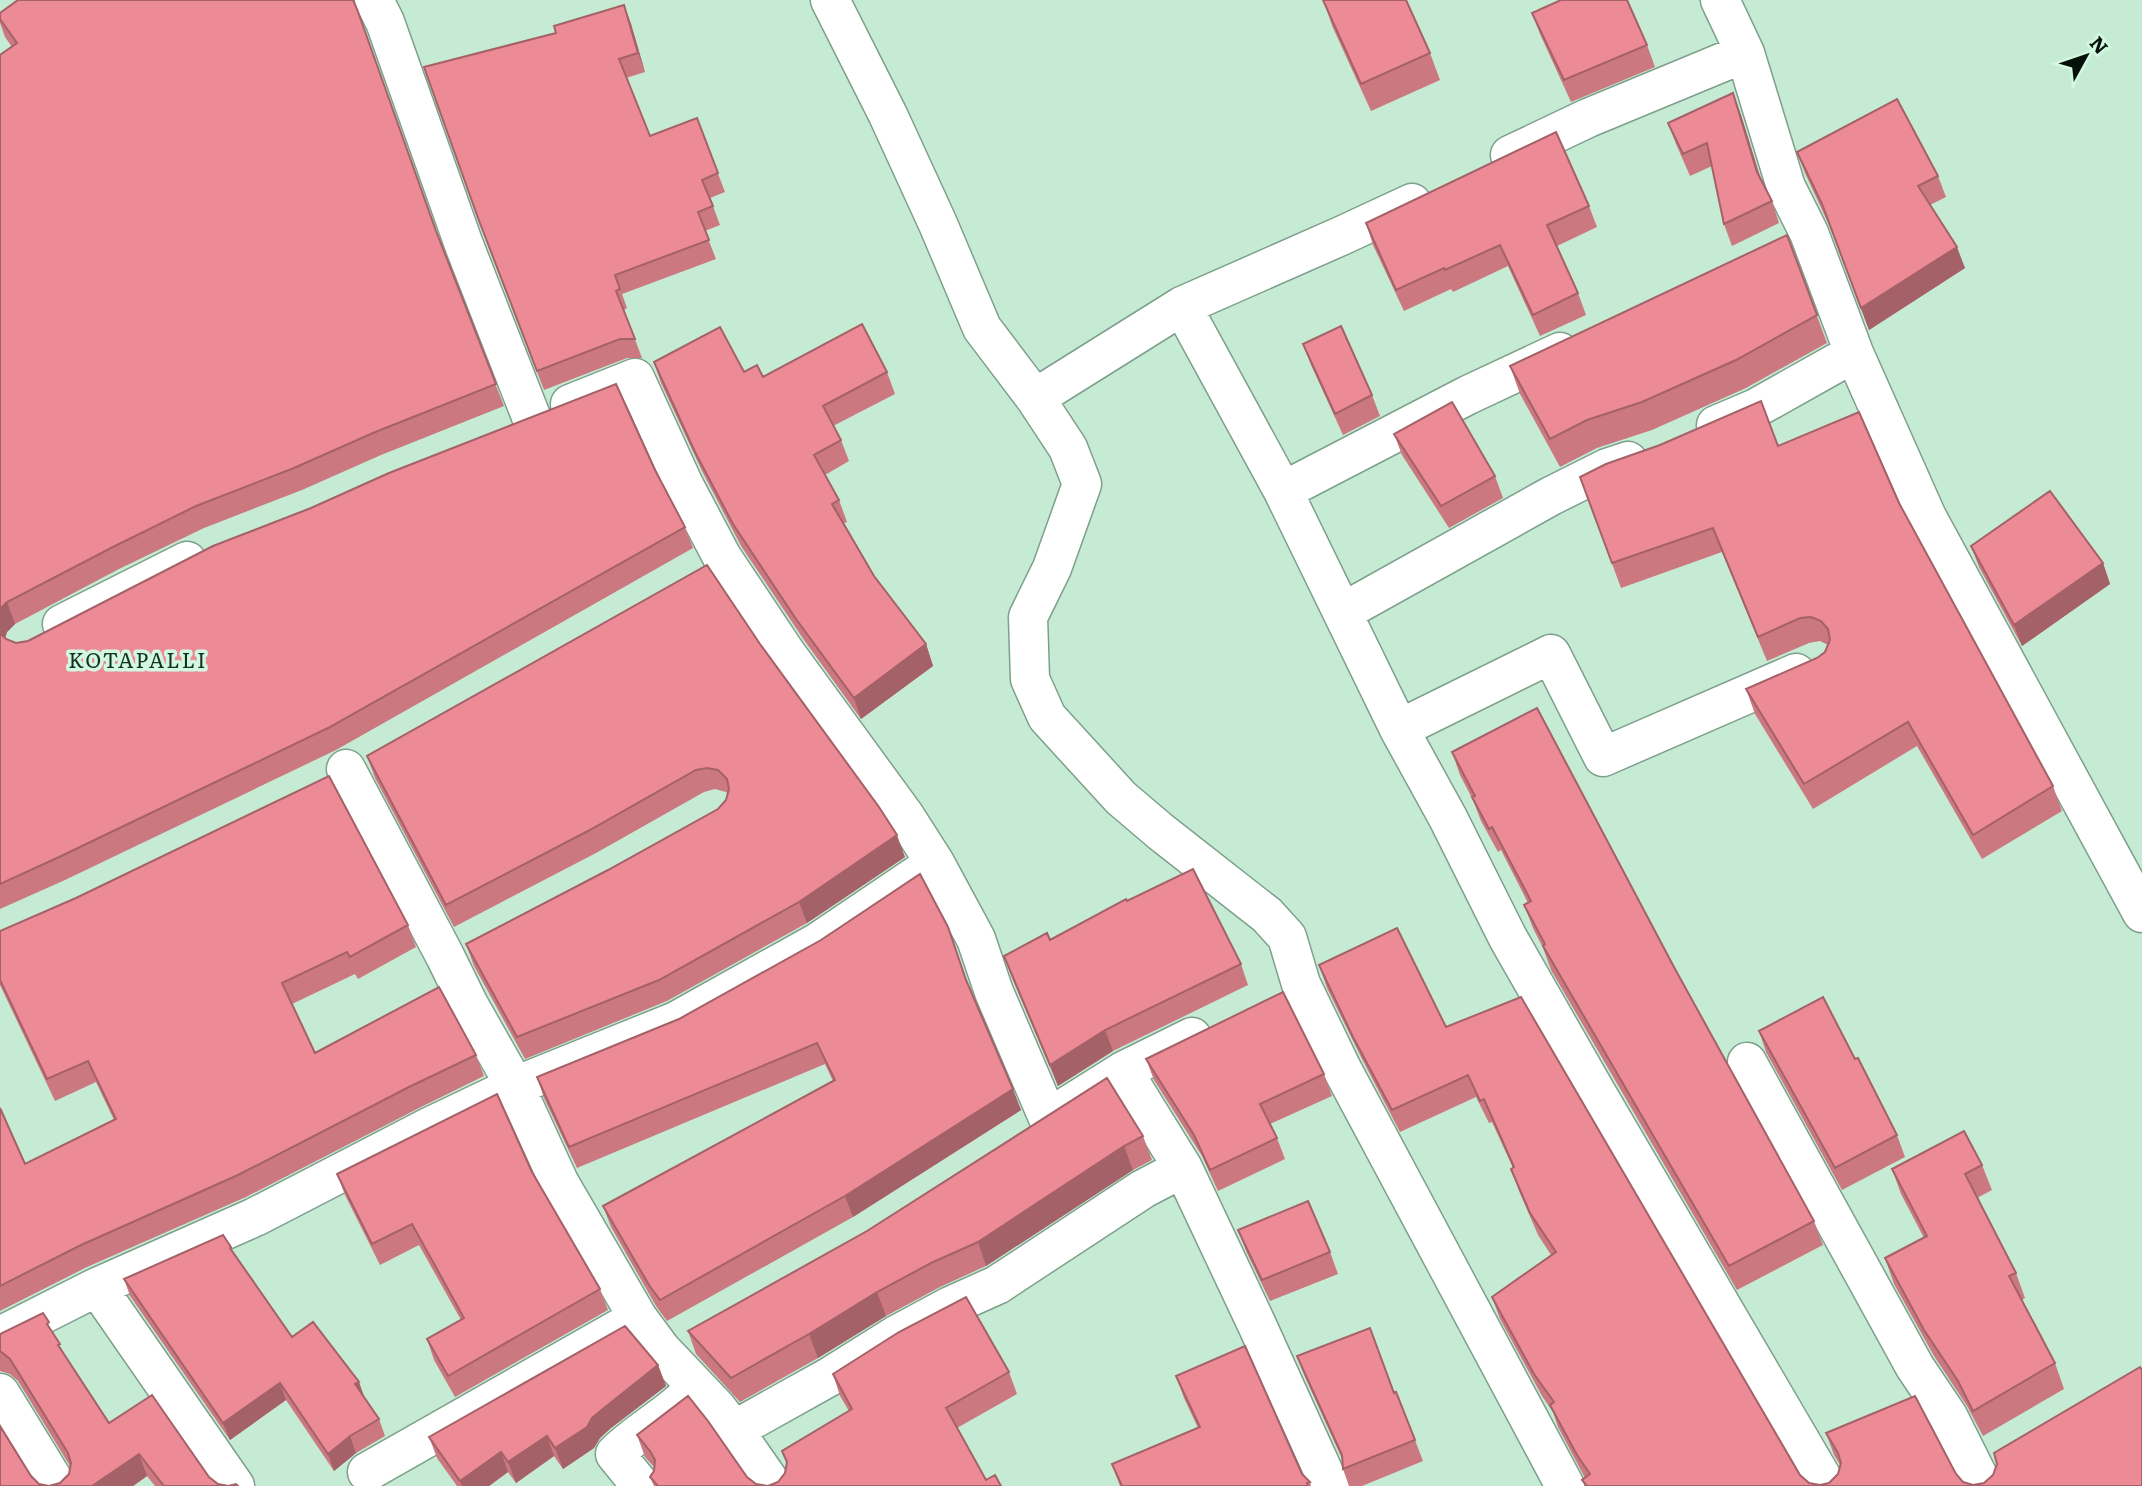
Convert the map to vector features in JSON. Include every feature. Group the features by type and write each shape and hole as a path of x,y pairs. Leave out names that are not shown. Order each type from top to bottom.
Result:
{"street":[{"path":"374,0 385,22 464,245 532,419"},
{"path":"830,0 888,115 982,328 1035,398 1068,448 1082,484 1052,568 1028,617 1030,679 1041,705 1047,717 1121,798 1267,915 1287,937 1301,984 1342,1069 1565,1486"},
{"path":"1720,0 1745,52 1786,187 1796,239 1854,353 1927,517 2142,913"},
{"path":"1477,171 1588,118 1745,52"},
{"path":"1035,398 1182,306 1440,189"},
{"path":"1182,306 1283,491 1399,729 1448,818 1508,938 1827,1486"},
{"path":"1283,491 1468,396 1595,335"},
{"path":"1343,612 1551,496 1607,468 1672,445 1756,408 1854,353"},
{"path":"496,433 635,378 683,483 710,564 786,653 905,816 935,863 975,939 1036,1125 1123,1071 1218,1024"},
{"path":"26,643 212,548"},
{"path":"1399,729 1551,654 1603,757 1817,663"},
{"path":"345,768 458,949 469,1005 514,1086 559,1182 638,1318 661,1349 734,1430 773,1486"},
{"path":"0,1336 97,1287 255,1217 514,1086 676,1021 818,942 935,863"},
{"path":"1265,1001 1301,984"},
{"path":"1747,1062 1914,1367 1985,1468"},
{"path":"1123,1071 1183,1168 1258,1325 1330,1486"},
{"path":"734,1430 829,1377 896,1335 950,1306 998,1285 1143,1189 1183,1168"},
{"path":"97,1287 235,1486"},
{"path":"367,1472 638,1318"},
{"path":"661,1349 697,1329"},
{"path":"641,1486 615,1454 630,1439 685,1399 696,1386"},
{"path":"0,1394 57,1486"}],"building":[{"path":"18,0 353,0 436,231 496,384 196,506 7,602 0,609 0,55 17,43 0,19 0,13"},
{"path":"1323,0 1406,0 1430,53 1361,84"},
{"path":"1561,0 1627,0 1647,45 1564,80 1532,13"},
{"path":"624,5 638,53 619,59 650,136 697,118 718,173 702,180 713,206 698,212 709,240 615,275 620,289 616,291 635,339 620,339 537,371 424,67 556,33 554,26"},
{"path":"1733,93 1757,172 1772,201 1724,224 1707,143 1683,154 1668,123"},
{"path":"1897,99 1938,176 1918,186 1957,247 1861,308 1822,204 1797,152"},
{"path":"1556,132 1589,206 1547,225 1578,293 1533,315 1500,245 1396,290 1366,223"},
{"path":"1787,235 1817,315 1736,360 1642,402 1587,420 1550,439 1510,366"},
{"path":"862,324 887,372 823,406 841,440 814,455 839,500 832,504 874,576 926,644 854,698 796,619 733,524 695,452 654,362 720,327 744,372 757,365 763,377"},
{"path":"1341,326 1372,395 1335,414 1303,344"},
{"path":"616,384 655,470 685,527 328,728 0,884 0,633 16,643 28,641 213,546"},
{"path":"1761,401 1778,446 1859,412 1899,503 2053,786 1973,835 1908,722 1804,784 1746,689 1817,658 1825,652 1830,640 1828,629 1821,621 1811,617 1800,618 1758,637 1713,528 1612,563 1580,477"},
{"path":"1452,402 1495,476 1441,506 1394,434"},
{"path":"2050,491 2103,563 2014,625 1971,546"},
{"path":"707,565 760,644 897,835 799,902 659,980 517,1037 466,944 718,809 726,800 729,789 727,779 718,770 696,770 588,831 446,905 367,756"},
{"path":"1537,708 1675,969 1814,1221 1729,1266 1543,946 1545,944 1524,905 1531,901 1492,827 1489,829 1472,797 1475,796 1452,752"},
{"path":"329,776 408,925 350,957 347,952 282,983 315,1053 439,987 476,1055 238,1175 79,1246 0,1286 0,1108 25,1164 116,1119 88,1061 47,1079 0,980 0,931 76,898"},
{"path":"1193,869 1241,964 1105,1030 1050,1065 1004,956 1047,933 1050,940 1126,899 1127,901"},
{"path":"920,874 948,927 966,980 1013,1089 845,1196 660,1300 603,1206 835,1080 817,1043 569,1147 537,1077 679,1019 821,940"},
{"path":"1397,928 1446,1027 1521,997 1800,1475 1809,1483 1829,1483 1838,1474 1841,1463 1826,1433 1915,1396 1956,1474 1963,1482 1973,1485 1984,1483 1993,1475 1997,1464 1994,1453 2140,1367 2142,1486 1587,1486 1582,1480 1590,1474 1550,1405 1554,1402 1534,1374 1492,1297 1556,1252 1530,1213 1511,1169 1514,1167 1484,1099 1480,1101 1468,1075 1392,1110 1319,965"},
{"path":"1283,992 1324,1074 1260,1104 1277,1138 1210,1170 1194,1135 1146,1059"},
{"path":"1823,997 1897,1135 1835,1168 1759,1031"},
{"path":"1107,1078 1143,1136 978,1242 877,1292 731,1378 688,1331 867,1231"},
{"path":"497,1094 532,1172 600,1289 448,1376 427,1339 464,1318 412,1224 372,1244 337,1174"},
{"path":"1964,1131 1982,1165 1965,1174 2016,1273 2009,1276 2055,1363 1973,1411 1885,1258 1927,1236 1892,1169"},
{"path":"1308,1201 1330,1252 1262,1280 1238,1230"},
{"path":"223,1235 292,1337 313,1322 359,1382 355,1384 379,1419 350,1436 328,1454 280,1383 223,1423 124,1279"},
{"path":"966,1297 1009,1372 946,1408 986,1480 995,1475 1001,1486 768,1486 778,1482 785,1473 787,1462 782,1451 852,1409 833,1374 899,1332"},
{"path":"43,1313 60,1344 58,1345 109,1423 152,1395 209,1477 218,1484 228,1486 164,1486 139,1454 92,1486 49,1486 60,1483 69,1474 71,1463 68,1453 10,1359 0,1351 0,1334"},
{"path":"625,1326 658,1365 592,1418 587,1427 555,1448 547,1436 508,1462 501,1452 460,1481 429,1437"},
{"path":"1370,1328 1415,1440 1343,1469 1342,1455 1297,1356"},
{"path":"1245,1346 1302,1474 1310,1482 1307,1483 1308,1486 1122,1486 1112,1464 1200,1427 1176,1376"},
{"path":"688,1396 747,1477 756,1484 768,1486 658,1486 650,1477 654,1471 655,1460 637,1435"},
{"path":"0,1426 31,1476 39,1484 49,1486 0,1486"}],"district":[{"name":"KOTAPALLI","path":"138,661"}]}
